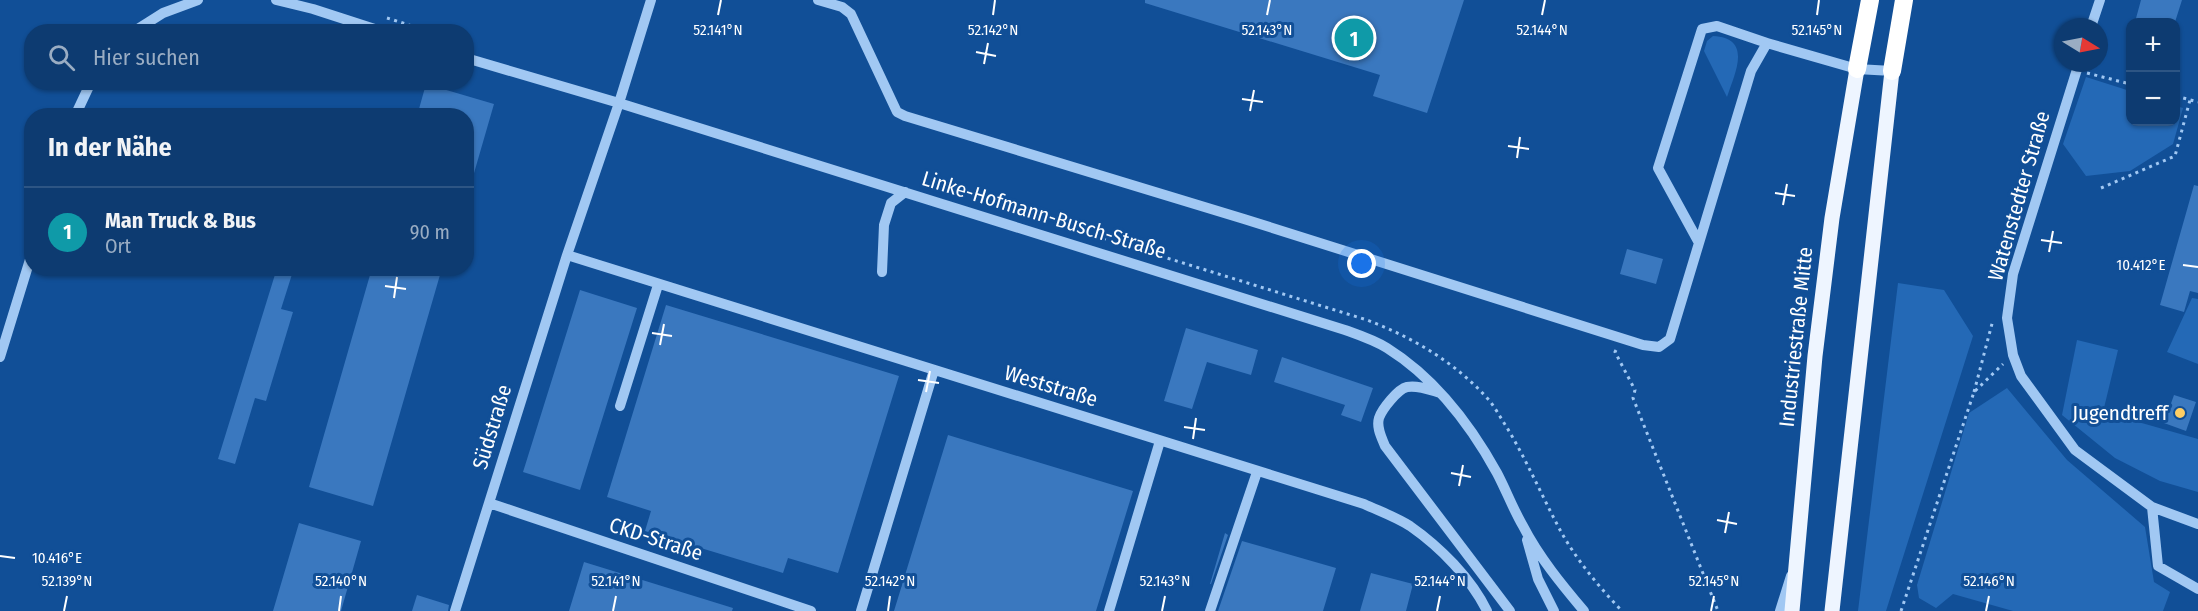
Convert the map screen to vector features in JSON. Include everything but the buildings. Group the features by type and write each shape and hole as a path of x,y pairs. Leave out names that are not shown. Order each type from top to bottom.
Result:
{"highway":[{"name":"Industriestraße Mitte","path":"1857,69 1870,0"},
{"path":"1892,71 1904,0"}],"main road":[{"name":"Industriestraße Mitte","path":"1792,611 1815,356 1832,218 1857,69"},
{"path":"1832,611 1892,71"}],"street":[{"path":"146,24 180,5 198,0"},
{"path":"276,0 359,24"},
{"name":"Südstraße","path":"455,611 567,255 619,103 651,0"},
{"path":"818,0 842,7 851,14 897,112 905,116 1244,219 1643,345 1659,347 1670,339 1751,71 1767,43"},
{"path":"2094,18 2100,0"},
{"path":"1698,241 1658,168 1702,29 1717,26 1857,69 1892,71"},
{"name":"Linke-Hofmann-Busch-Straße","path":"474,60 905,192 1345,330 1385,346 1411,364 1443,394 1464,420 1497,473 1523,528 1551,570 1584,611"},
{"name":"Watenstedter Straße","path":"2076,72 2013,274 2007,318 2013,355 2021,376 2075,450 2152,507 2198,524"},
{"path":"79,108 87,90"},
{"path":"882,272 884,225 891,203 905,192"},
{"name":"Weststraße","path":"567,255 1364,504 1409,526 1450,560 1483,602 1487,611"},
{"path":"0,357 25,276"},
{"path":"620,406 658,285"},
{"path":"861,611 934,370"},
{"path":"1443,394 1424,388 1406,387 1395,394 1379,418 1379,431 1385,446 1510,611"},
{"path":"1109,611 1160,441"},
{"path":"1210,611 1257,472"},
{"name":"CKD-Straße","path":"489,503 811,611"},
{"path":"2152,507 2158,566 2198,589"},
{"name":"Linke-Hofmann-Busch-Straße","path":"1523,528 1538,579 1554,611"},
{"path":"1780,611 1797,556"},
{"path":"1836,573 1839,611"}],"path":[{"path":"2093,72 2126,83"},
{"path":"2180,97 2198,102"},
{"path":"2101,188 2175,156 2190,100"},
{"path":"1619,337 1615,352 1635,390 1633,398 1718,611"},
{"path":"1900,611 1974,392 2013,355"}],"shaded area":[{"path":"1713,36 1725,38 1733,43 1737,50 1737,68 1727,97 1704,51 1707,41"},
{"path":"2086,77 2126,90 2126,126 2178,126 2173,144 2130,171 2086,176 2063,144"},
{"path":"1898,283 1944,290 1973,336 1886,611 1858,611"},
{"path":"2192,298 2198,299 2198,364 2167,352"},
{"path":"2077,340 2118,350 2103,412 2198,439 2198,492 2160,481 2115,458 2062,415"},
{"path":"2007,388 2067,460 2145,527 2154,582 2170,592 2163,611 2013,611 1953,594 1936,608 1919,598 1917,585 1969,413"}],"place":[{"name":"Man Truck & Bus","path":"1354,38"},
{"name":"Jugendtreff","path":"2180,413"}]}
